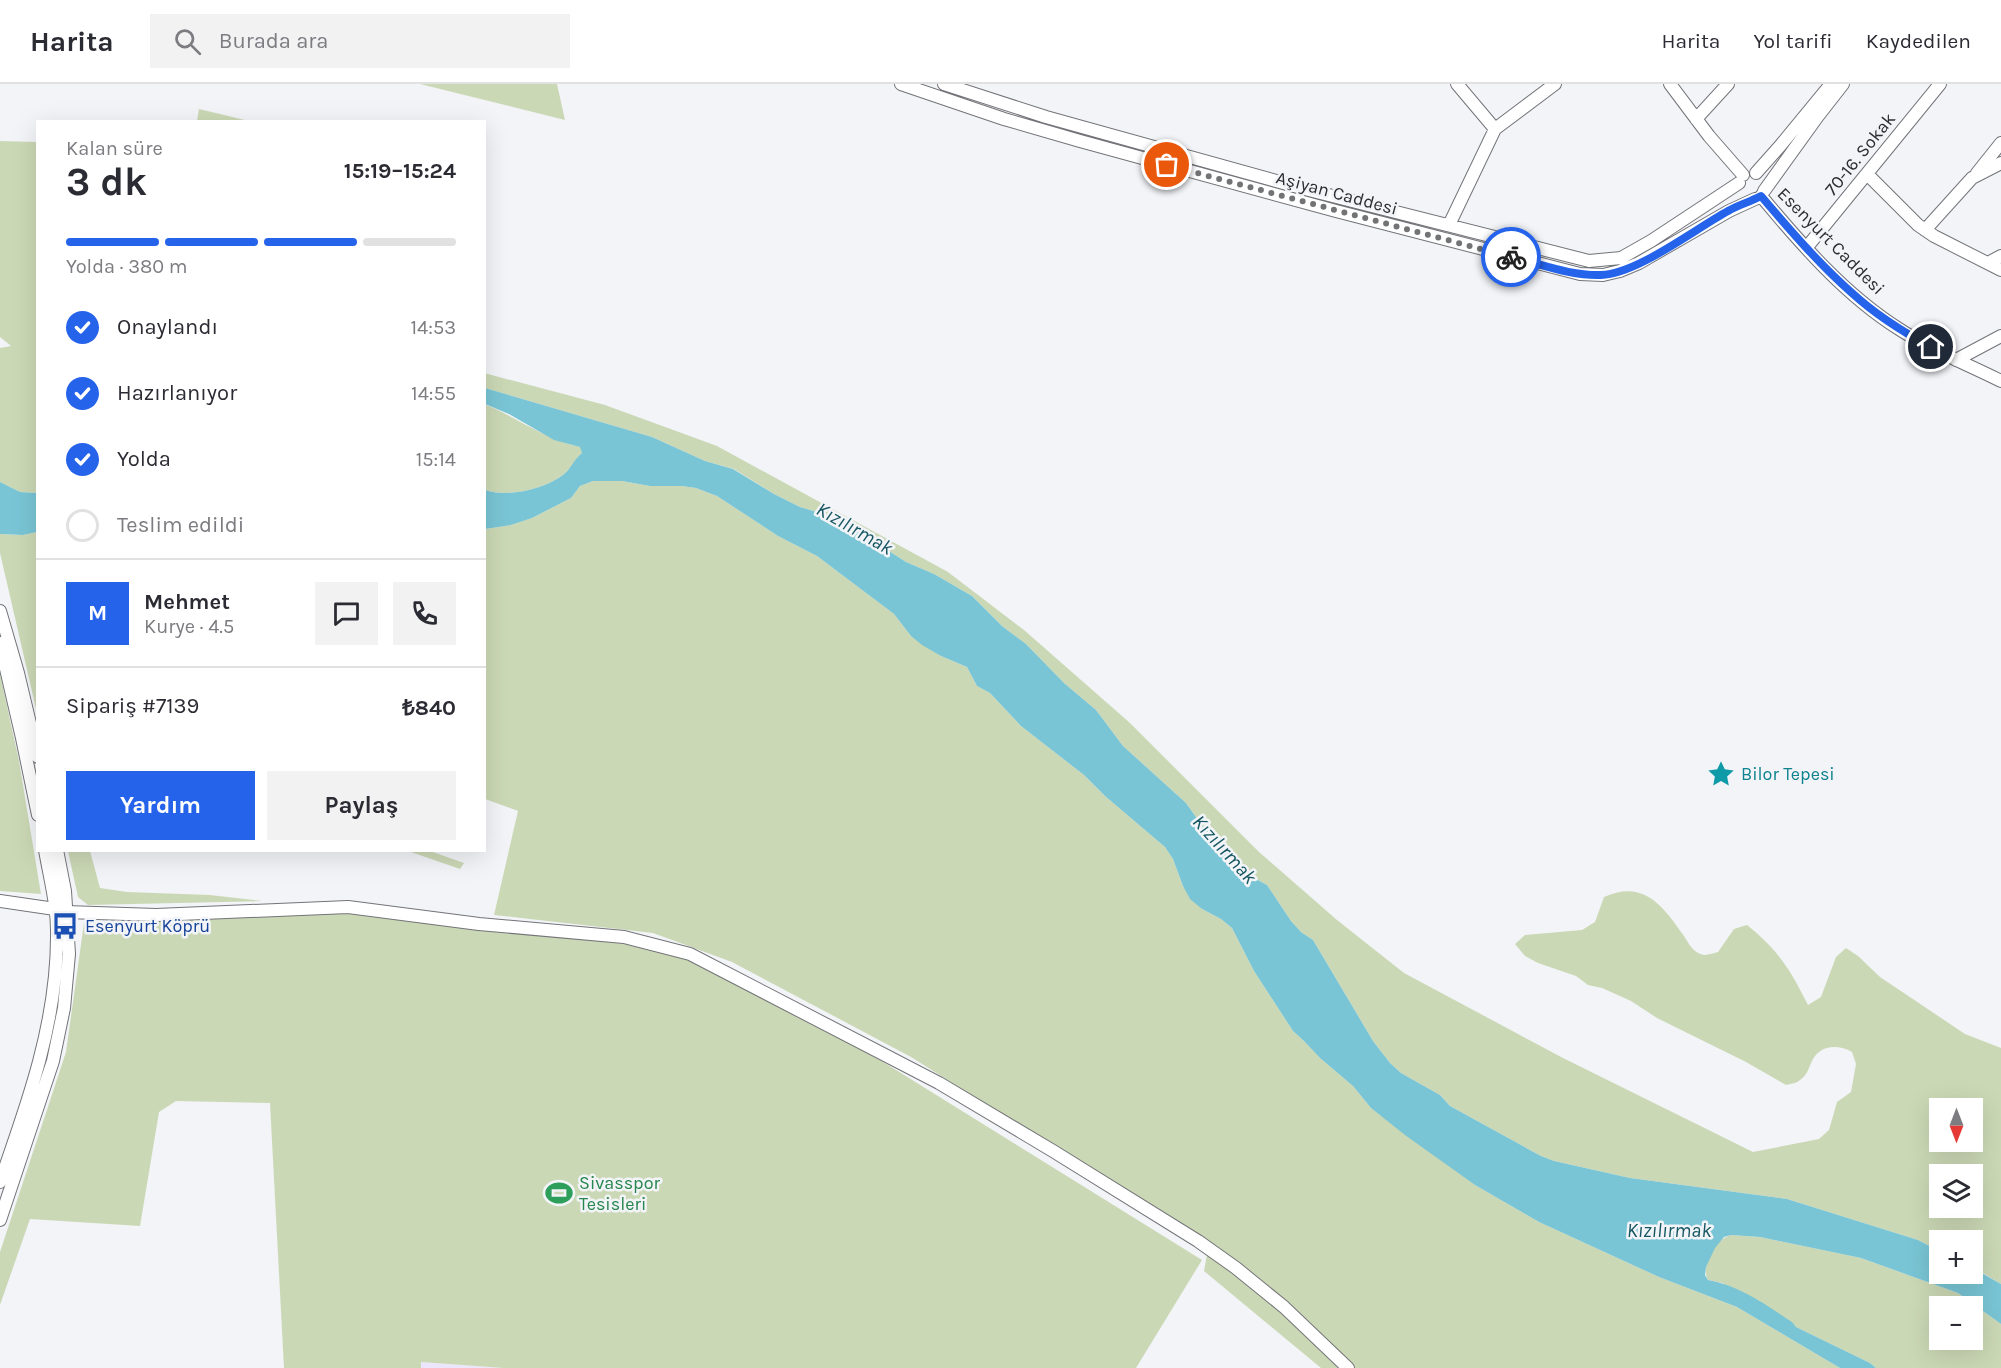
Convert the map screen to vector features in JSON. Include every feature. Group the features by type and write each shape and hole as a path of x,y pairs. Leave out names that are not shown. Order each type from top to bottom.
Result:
{"street":[{"name":"Aşiyan Caddesi","path":"901,84 1080,141 1365,219 1580,274 1603,275 1620,272 1760,195"},
{"name":"Aşiyan Caddesi","path":"944,84 1046,117 1305,189 1589,261 1621,258 1652,241 1741,179"},
{"path":"1457,84 1495,129"},
{"path":"1449,225 1495,129 1555,84"},
{"path":"1670,84 1741,179"},
{"path":"1696,118 1728,84"},
{"path":"1756,172 1831,84"},
{"path":"1760,195 1844,84"},
{"name":"70-16. Sokak","path":"1807,247 1940,84"},
{"path":"1925,230 2001,143"},
{"path":"1972,178 2001,163"},
{"path":"1749,172 1756,172 1764,178 1766,185 1760,195 1743,195 1739,187 1741,179 1749,172"},
{"path":"1867,174 1925,230 2001,270"},
{"name":"Esenyurt Caddesi","path":"1760,195 1851,293 1892,325 1956,360 2001,381"},
{"path":"1988,263 2001,256"},
{"path":"1956,360 2001,336"},
{"path":"0,611 18,672 36,748"},
{"path":"0,643 36,805"},
{"path":"0,1220 54,1061 64,1008 69,954 46,852"},
{"path":"0,1182 32,1089 52,1012 57,936 65,891 57,852"},
{"path":"0,901 60,910 156,915 348,907 479,924 624,937 690,954 939,1083 1198,1241 1284,1307 1348,1368"}],"shaded area":[{"path":"420,1362 503,1368 421,1368"}],"green space":[{"path":"420,84 557,84 565,120"},
{"path":"199,109 245,120 197,120"},
{"path":"0,141 36,142 36,493 20,492 0,482 0,348 11,346 0,337"},
{"path":"486,374 605,405 717,446 948,572 1024,630 1130,723 1259,852 1337,920 1404,973 1563,1058 1753,1152 1819,1139 1829,1130 1837,1102 1851,1092 1856,1064 1852,1052 1836,1047 1826,1048 1813,1059 1803,1078 1796,1083 1786,1085 1746,1062 1657,1018 1631,1001 1602,988 1588,985 1576,976 1538,963 1525,956 1515,944 1525,935 1582,930 1595,922 1604,897 1630,891 1651,898 1660,906 1692,948 1700,954 1718,952 1734,929 1747,925 1782,961 1808,1005 1821,997 1836,957 1846,948 1880,977 1965,1034 2001,1048 2001,1284 1983,1273 1983,1230 1929,1230 1929,1246 1918,1240 1787,1199 1630,1178 1554,1161 1450,1106 1440,1095 1401,1073 1390,1063 1373,1041 1313,940 1291,921 1267,885 1254,878 1226,844 1203,827 1186,803 1123,746 1096,710 972,596 934,574 906,562 844,522 800,507 734,469 705,461 652,437 486,388"},
{"path":"486,405 543,434 581,447 582,453 566,473 555,480 526,491 486,490"},
{"path":"593,481 622,481 650,486 696,488 717,496 778,536 817,556 894,614 911,636 941,656 967,667 977,686 990,693 1021,726 1084,775 1165,847 1173,859 1183,886 1202,909 1232,928 1254,971 1293,1031 1353,1086 1371,1108 1475,1185 1539,1222 1659,1277 1737,1307 1840,1368 1321,1368 1204,1271 1209,1244 911,1057 732,962 653,933 494,915 518,811 486,799 486,529 511,525 532,518 571,498 580,486"},
{"path":"36,532 36,709 0,553 0,534 23,535"},
{"path":"0,674 19,761 41,894 0,891"},
{"path":"68,852 90,852 100,888 127,892 210,895 262,901 88,905 78,897"},
{"path":"411,852 433,852 464,863 460,869"},
{"path":"345,912 643,946 691,960 880,1060 1202,1260 1136,1368 503,1368 421,1362 421,1368 284,1368 270,1103 176,1101 159,1112 140,1226 30,1219 0,1305 0,1252 66,1052 84,923"},
{"path":"1731,1235 1760,1237 1861,1258 1958,1293 1962,1296 1929,1296 1929,1350 1983,1350 1983,1311 2001,1324 2001,1368 1876,1368 1796,1327 1722,1283 1708,1280 1706,1268 1708,1261 1720,1242"}],"water":[{"name":"Kızılırmak","path":"486,388 652,437 705,461 733,469 800,507 844,522 906,562 934,574 972,596 1096,710 1123,746 1186,803 1203,827 1226,844 1254,878 1267,885 1291,921 1313,940 1373,1041 1390,1063 1401,1073 1440,1095 1450,1106 1554,1161 1630,1178 1787,1199 1918,1240 1929,1246 1929,1283 1861,1258 1760,1237 1731,1235 1724,1237 1715,1248 1706,1267 1705,1275 1708,1280 1752,1296 1796,1327 1876,1368 1840,1368 1737,1307 1659,1277 1539,1222 1475,1185 1405,1135 1371,1108 1353,1086 1293,1031 1254,971 1232,928 1190,899 1173,859 1165,847 1084,775 1021,726 990,693 977,686 967,667 922,645 911,636 894,614 817,556 778,536 717,496 696,488 650,486 622,481 593,481 580,486 571,498 532,518 511,525 486,529 486,490 504,493 536,488 566,473 582,453 580,447 554,440 509,414 486,404"},
{"path":"0,482 20,492 36,493 36,532 23,535 0,534"},
{"name":"Kızılırmak","path":"1983,1274 2001,1284 2001,1324 1983,1311 1983,1296 1962,1296 1933,1284 1983,1284"}],"way so far":[{"path":"1167,165 1511,257"}],"place":[{"name":"Bilor Tepesi","path":"1721,774"},
{"name":"Esenyurt Köprü","path":"65,926"},
{"name":"Sivasspor Tesisleri","path":"559,1193"}],"route":[{"path":"1511,257 1580,274 1603,275 1620,272 1665,249 1729,211 1761,196 1791,231 1851,293 1898,329 1931,347"}]}
